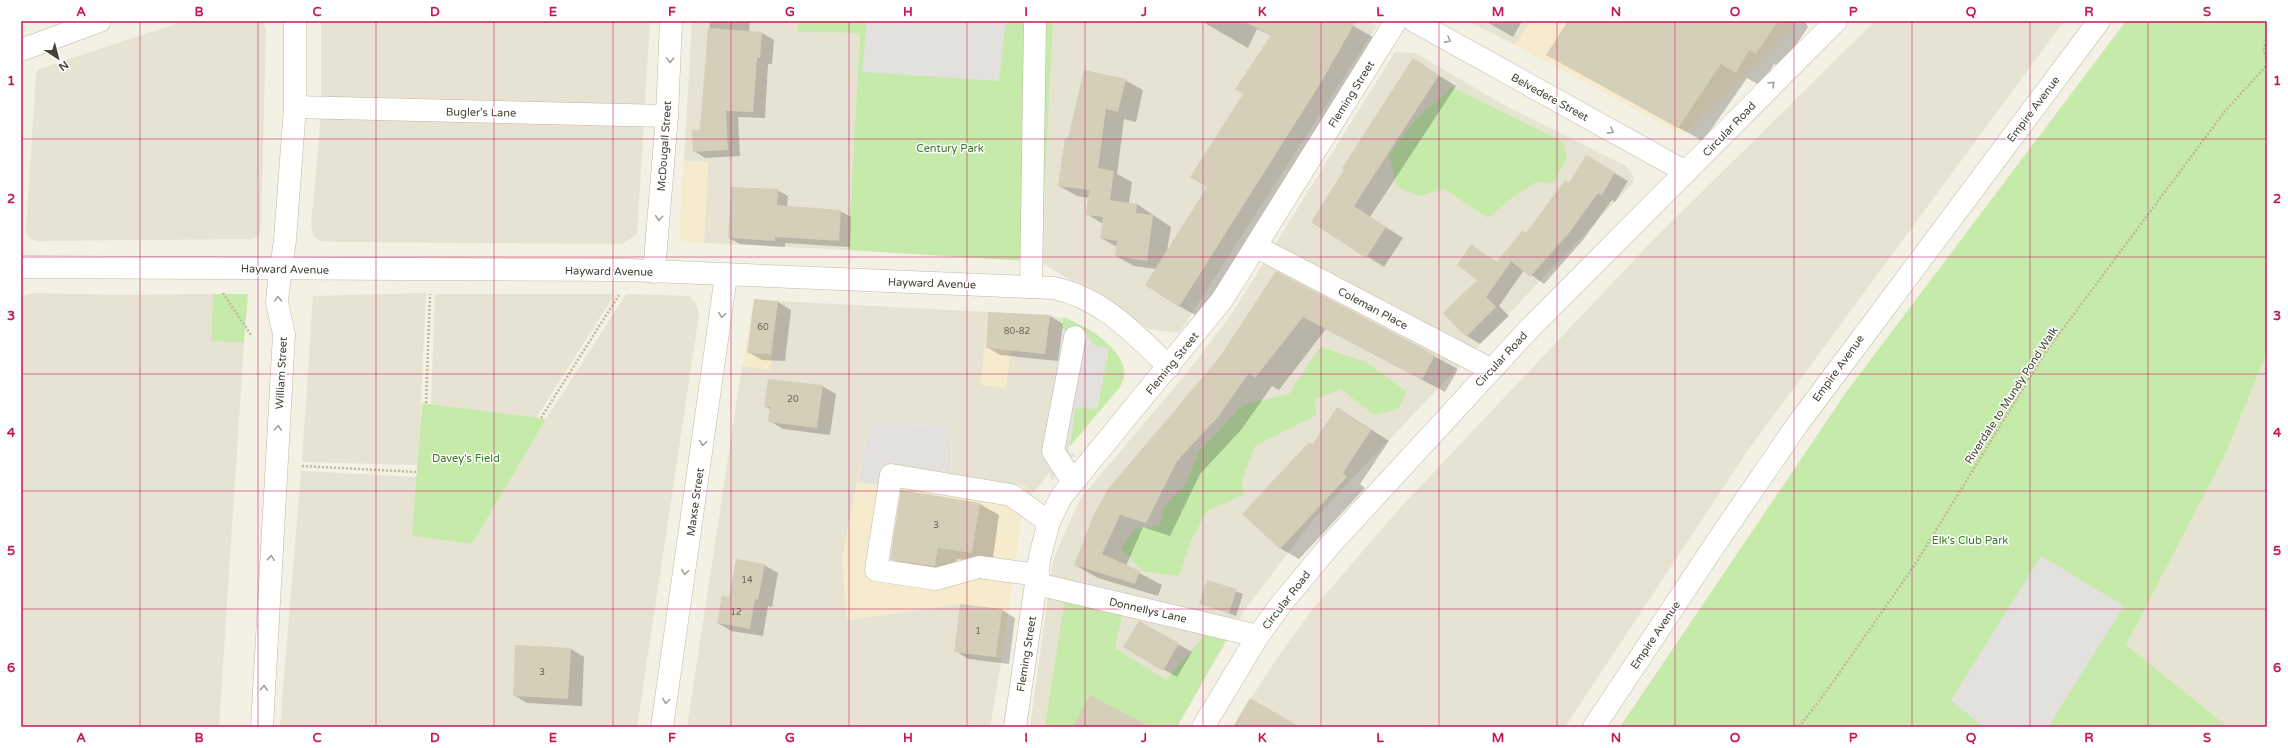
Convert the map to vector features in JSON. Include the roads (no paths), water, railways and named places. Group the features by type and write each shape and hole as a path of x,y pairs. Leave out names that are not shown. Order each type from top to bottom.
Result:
{"street":[{"path":"21,50 100,21"},
{"name":"William Street","path":"262,727 284,334 277,303 295,107 295,21"},
{"name":"McDougall Street","path":"654,272 667,116 671,21"},
{"path":"1031,287 1035,21"},
{"name":"Fleming Street","path":"1015,727 1038,579 1040,556 1049,522 1061,497 1169,367 1222,300 1396,21"},
{"name":"Belvedere Street","path":"1414,21 1686,172"},
{"name":"Circular Road","path":"1203,727 1258,636 1291,592 1331,544 1397,474 1490,370 1836,21"},
{"name":"Empire Avenue","path":"1594,727 1714,546 1797,425 2099,21"},
{"name":"Bugler's Lane","path":"295,107 667,116"},
{"name":"Coleman Place","path":"1256,247 1490,370"},
{"name":"Hayward Avenue","path":"21,267 654,272 1059,289 1095,302 1145,344 1169,367"},
{"name":"Maxse Street","path":"662,727 726,276"},
{"path":"1073,482 1053,451 1075,337"},
{"name":"Donnellys Lane","path":"1049,522 1011,495 891,475 876,570 936,580 979,567 1038,579 1258,636"}],"park label":[{"name":"Century Park","path":"950,148"},
{"name":"Davey's Field","path":"466,458"},
{"name":"Elk's Club Park","path":"1970,540"}]}
